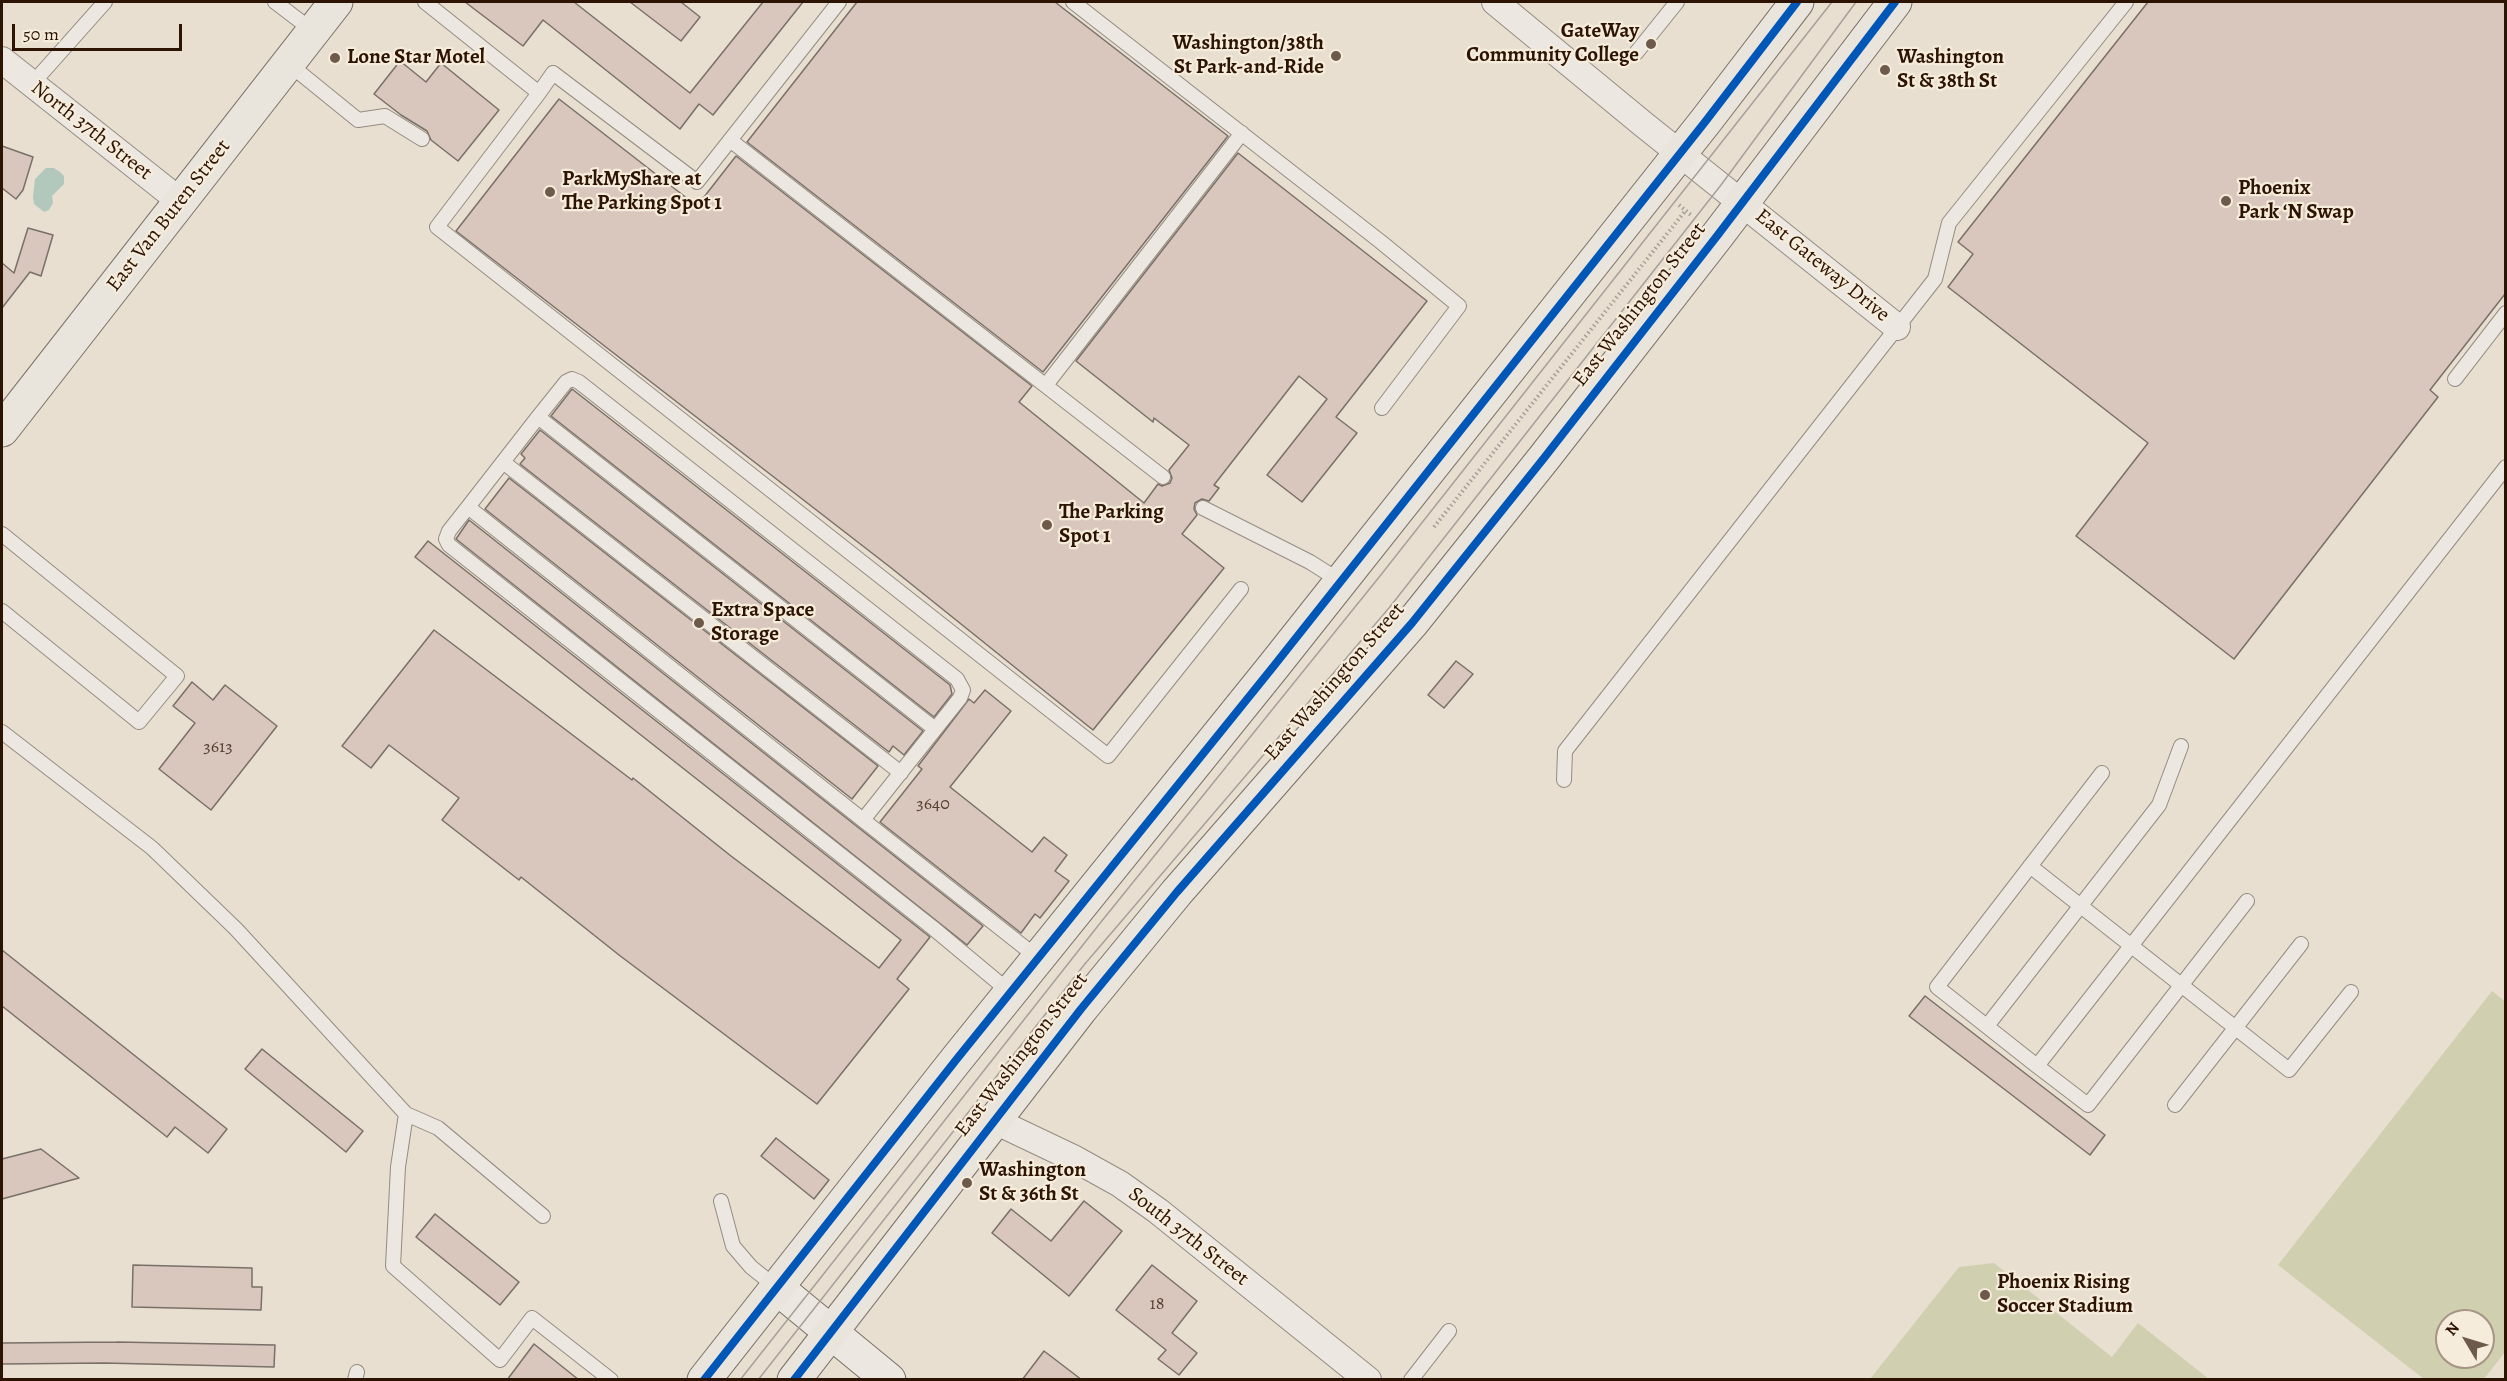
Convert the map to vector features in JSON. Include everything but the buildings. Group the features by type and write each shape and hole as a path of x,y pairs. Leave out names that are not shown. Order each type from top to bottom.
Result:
{"main road":[{"name":"East Van Buren Street","path":"2,430 336,2"},
{"path":"704,1380 1797,2"},
{"name":"East Washington Street","path":"794,1380 1081,1008 1177,892 1412,623 1551,449 1895,2"}],"street":[{"name":"East Gateway Drive","path":"1495,2 1897,327"},
{"name":"North 37th Street","path":"2,60 180,201"},
{"name":"South 37th Street","path":"993,1120 1075,1159 1120,1184 1158,1211 1368,1380"},
{"path":"776,1287 889,1380"}],"lane":[{"path":"32,84 105,2"},
{"path":"275,2 313,31"},
{"path":"425,2 539,93"},
{"path":"839,2 697,182 553,73 437,227 1108,756 1241,589"},
{"path":"1073,2 1459,306 1382,408"},
{"path":"1636,53 1677,2"},
{"path":"1564,780 1565,751 1935,279 1949,223 2126,2"},
{"path":"289,64 358,120 385,116 422,139"},
{"path":"1046,385 1242,133"},
{"path":"730,140 1163,477"},
{"path":"2455,379 2505,313"},
{"path":"863,820 960,698 963,690 962,684 579,382 572,379 566,382 449,531 446,539 449,545 933,928 1011,993"},
{"path":"538,417 935,729"},
{"path":"503,462 901,773"},
{"path":"2037,1066 2505,467"},
{"path":"468,507 1038,957"},
{"path":"1203,508 1310,562 1340,581"},
{"path":"2,611 140,722 177,676 4,541"},
{"path":"2,732 152,848 236,928 406,1114 438,1128 543,1216"},
{"path":"1986,1026 2159,805 2181,746"},
{"path":"2102,773 1937,987 2088,1105 2247,901"},
{"path":"2030,866 2289,1070 2351,992"},
{"path":"2175,1105 2301,944"},
{"path":"406,1114 398,1167 393,1266 500,1360 532,1318 611,1380"},
{"path":"721,1201 733,1246 751,1267 776,1287"},
{"path":"1411,1380 1449,1331"}],"path":[{"path":"1679,205 1691,215"},
{"path":"1434,528 1686,210"}],"green space":[{"path":"2492,991 2506,1002 2505,1352 2495,1365 2495,1309 2435,1309 2435,1369 2492,1369 2484,1379 2424,1379 2278,1265"},
{"name":"Phoenix Rising Soccer Stadium","path":"1994,1263 2112,1357 2138,1323 2209,1379 1870,1379 1959,1267"}],"shaded area":[{"path":"46,168 54,168 60,172 64,176 64,184 52,196 53,203 49,210 44,212 34,204 33,197 35,179"}],"tram line":[{"path":"740,1380 1101,922 1380,576 1832,2"},
{"path":"758,1380 1084,965 1389,608 1721,185 1856,2"}],"cycle path":[{"path":"704,1380 956,1060 1273,667 1705,122 1797,2"},
{"path":"794,1380 1081,1009 1177,892 1412,623 1544,458 1895,2"}],"place":[{"name":"GateWay Community College","path":"1651,44"},
{"name":"Washington/38th St Park-and-Ride","path":"1336,56"},
{"name":"Lone Star Motel","path":"335,58"},
{"name":"Washington St & 38th St","path":"1885,70"},
{"name":"ParkMyShare at The Parking Spot 1","path":"550,192"},
{"name":"Phoenix Park ‘N Swap","path":"2226,201"},
{"name":"The Parking Spot 1","path":"1047,525"},
{"name":"Extra Space Storage","path":"699,623"},
{"name":"Washington St & 36th St","path":"967,1183"},
{"name":"Phoenix Rising Soccer Stadium","path":"1985,1295"}]}
